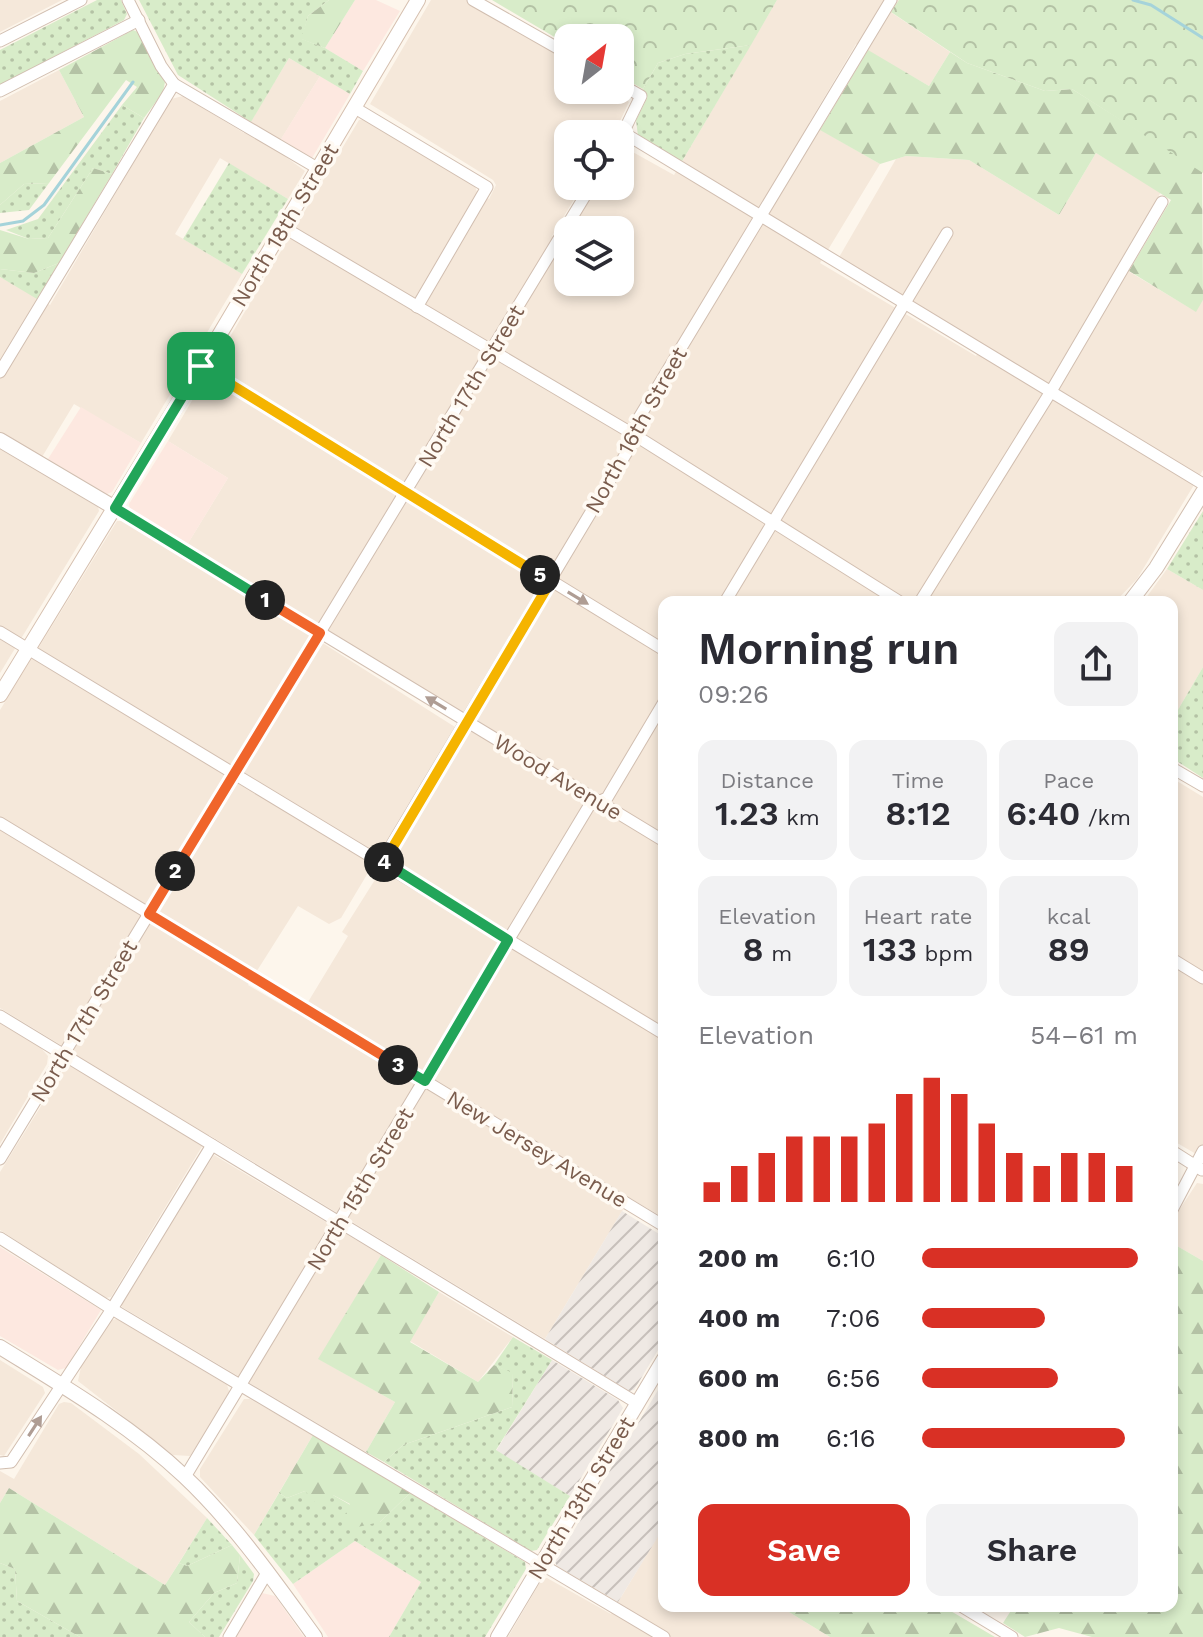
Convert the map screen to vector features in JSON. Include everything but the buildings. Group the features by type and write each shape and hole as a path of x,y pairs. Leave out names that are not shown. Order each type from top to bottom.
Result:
{"street":[{"path":"0,41 81,0"},
{"path":"128,0 174,84 319,169"},
{"name":"North 18th Street","path":"0,695 201,366 418,0"},
{"path":"473,0 554,46"},
{"name":"North 16th Street","path":"382,861 551,581 630,447 633,434 891,0"},
{"path":"0,91 139,20"},
{"path":"0,372 174,84"},
{"path":"630,120 641,96 634,92"},
{"path":"355,108 487,187 417,307"},
{"path":"634,143 1203,484"},
{"name":"North 17th Street","path":"0,1159 583,200"},
{"path":"924,596 1050,393 1162,202"},
{"path":"283,227 633,434 890,596"},
{"path":"729,596 947,233"},
{"path":"201,366 658,646"},
{"name":"Wood Avenue","path":"0,440 658,837"},
{"path":"1135,596 1156,568 1203,492"},
{"path":"0,632 658,1030"},
{"name":"North 15th Street","path":"185,1477 589,806 607,798 658,712"},
{"path":"1178,771 1203,786"},
{"name":"New Jersey Avenue","path":"0,823 658,1222"},
{"path":"1178,963 1203,978"},
{"path":"0,1016 637,1403"},
{"path":"3,1464 62,1385 112,1309 212,1145"},
{"path":"1178,1201 1200,1168 1203,1151"},
{"path":"1178,1155 1200,1168"},
{"path":"0,1238 112,1309 664,1637"},
{"path":"0,1347 134,1435 185,1477 268,1571 315,1637"},
{"name":"North 13th Street","path":"498,1637 658,1369"},
{"path":"229,1637 268,1571"},
{"path":"971,1612 1012,1637"}],"shaded area":[{"path":"0,0 62,0 0,32"},
{"path":"355,0 376,0 400,11 363,71 325,48"},
{"path":"431,0 467,0 554,53 554,104 628,104 621,120 554,120 554,200 574,200 564,216 554,216 552,236 554,296 634,296 634,216 580,216 589,200 634,200 634,153 674,175 777,0 899,0 892,13 950,52 929,86 856,44 809,123 880,164 820,263 976,356 982,346 838,259 896,159 906,156 969,160 1059,215 1096,153 1161,192 1118,265 1195,311 1203,300 1203,470 1137,579 1121,596 658,596 658,1214 630,1198 545,1339 209,1135 111,1297 106,1298 0,1230 0,1172 74,1053 0,1008 0,710 117,521 124,521 455,727 341,918 329,924 298,906 248,985 294,1012 308,1002 348,936 342,932 475,721 187,545 228,478 168,441 359,120 366,119 475,186 477,192 489,199 496,185 493,180 370,104"},
{"path":"289,58 320,76 275,149 305,171 288,199 220,158 175,234 242,274 141,443 74,404 42,457 0,432 0,277 50,305 171,99 183,96 244,133"},
{"path":"59,70 84,117 0,163 0,101"},
{"path":"320,76 350,94 312,158 281,139"},
{"path":"81,407 141,443 112,492 107,494 48,459"},
{"path":"168,441 228,478 187,545 130,510 129,504"},
{"path":"0,448 98,507 99,511 0,673"},
{"path":"1167,569 1203,590 1203,667 1178,710 1178,596 1147,596"},
{"path":"1178,782 1203,797 1203,1158 1178,1143"},
{"path":"0,1022 38,1045 48,1056 47,1064 0,1144"},
{"path":"214,1155 381,1255 319,1359 395,1402 366,1452 122,1307 122,1302"},
{"path":"1197,1183 1203,1184 1203,1261 1178,1246 1178,1212"},
{"path":"622,1211 658,1233 658,1350 634,1390 629,1391 545,1339"},
{"path":"0,1247 101,1310 66,1368 58,1370 0,1336"},
{"path":"439,1292 513,1337 478,1382 410,1341"},
{"path":"117,1319 227,1385 230,1394 190,1456 173,1455 78,1381 81,1367 111,1320"},
{"path":"0,1360 43,1387 45,1393 4,1456 0,1455"},
{"path":"552,1360 618,1400 623,1408 570,1496 496,1451"},
{"path":"658,1390 658,1537 618,1602 555,1562"},
{"path":"244,1399 250,1399 313,1435 254,1535 200,1477 200,1469"},
{"path":"71,1403 139,1454 207,1518 165,1585 9,1488 0,1503 0,1471 14,1479 59,1404"},
{"path":"658,1536 658,1612 789,1612 830,1637 508,1637 542,1579 547,1578 611,1614"},
{"path":"355,1541 421,1582 389,1637 328,1637 293,1584"},
{"path":"262,1593 275,1596 304,1637 234,1637"}],"green space":[{"path":"97,0 121,0 127,14 124,20 0,85 0,50"},
{"path":"139,0 329,0 308,16 302,39 325,48 363,71 350,94 289,58 251,122 178,75"},
{"path":"329,0 355,0 325,48 301,39 308,16"},
{"path":"492,0 777,0 751,45 685,54 658,63 643,89 634,84 634,24 554,24 554,37"},
{"path":"899,0 1203,0 1203,173 1072,89 1045,91 967,63 891,12"},
{"path":"133,30 138,32 165,82 163,92 144,118 122,105 137,87 126,80 49,183 24,184 0,205 0,163 84,117 59,70"},
{"path":"751,45 681,163 638,136 636,120 647,98 643,89 658,63 685,54"},
{"path":"868,50 929,86 950,52 967,63 1045,91 1072,89 1202,171 1203,300 1196,312 1129,271 1171,200 1096,153 1059,215 969,160 906,156 880,164 820,130"},
{"path":"122,105 144,118 112,174 93,168 48,238 29,239 6,230 38,219"},
{"path":"229,163 288,199 242,274 183,239"},
{"path":"93,168 112,174 59,263 34,273 0,269 0,230 29,239 48,238"},
{"path":"49,183 29,210 0,213 0,205 24,184"},
{"path":"59,263 37,299 0,277 0,269 34,273"},
{"path":"1203,511 1203,590 1167,569"},
{"path":"1203,667 1203,778 1178,762 1178,710"},
{"path":"1178,1246 1203,1261 1203,1637 1092,1637 1059,1628 1025,1637 1003,1623 1010,1612 1178,1612"},
{"path":"381,1255 439,1292 410,1342 478,1382 494,1365 513,1373 512,1407 403,1445 384,1462 366,1452 395,1402 318,1359"},
{"path":"513,1337 552,1360 496,1450 570,1496 537,1550 531,1551 384,1462 403,1445 512,1407 513,1374 494,1365"},
{"path":"313,1435 410,1493 380,1522 353,1528 343,1519 350,1504 333,1495 316,1503 305,1491 287,1498 279,1493"},
{"path":"9,1488 165,1585 179,1563 187,1566 232,1545 240,1555 237,1583 214,1593 189,1622 205,1637 80,1637 17,1601 15,1569 0,1563 0,1503"},
{"path":"305,1491 333,1495 380,1522 410,1493 525,1562 526,1569 485,1637 389,1637 421,1582 355,1541 293,1584 254,1535 279,1493 287,1498"},
{"path":"207,1518 232,1545 187,1566 179,1563"},
{"path":"240,1555 254,1574 253,1581 219,1637 205,1637 189,1622 214,1593 237,1583"},
{"path":"0,1563 15,1569 17,1601 80,1637 0,1637"},
{"path":"789,1612 952,1612 995,1637 830,1637"}],"waterway":[{"path":"1133,0 1151,5 1203,38"},
{"path":"0,225 23,221 44,205 133,82"}],"route":[{"path":"201,366 551,581 382,861 508,940 425,1081 149,914 320,633 115,508 201,366"}]}
